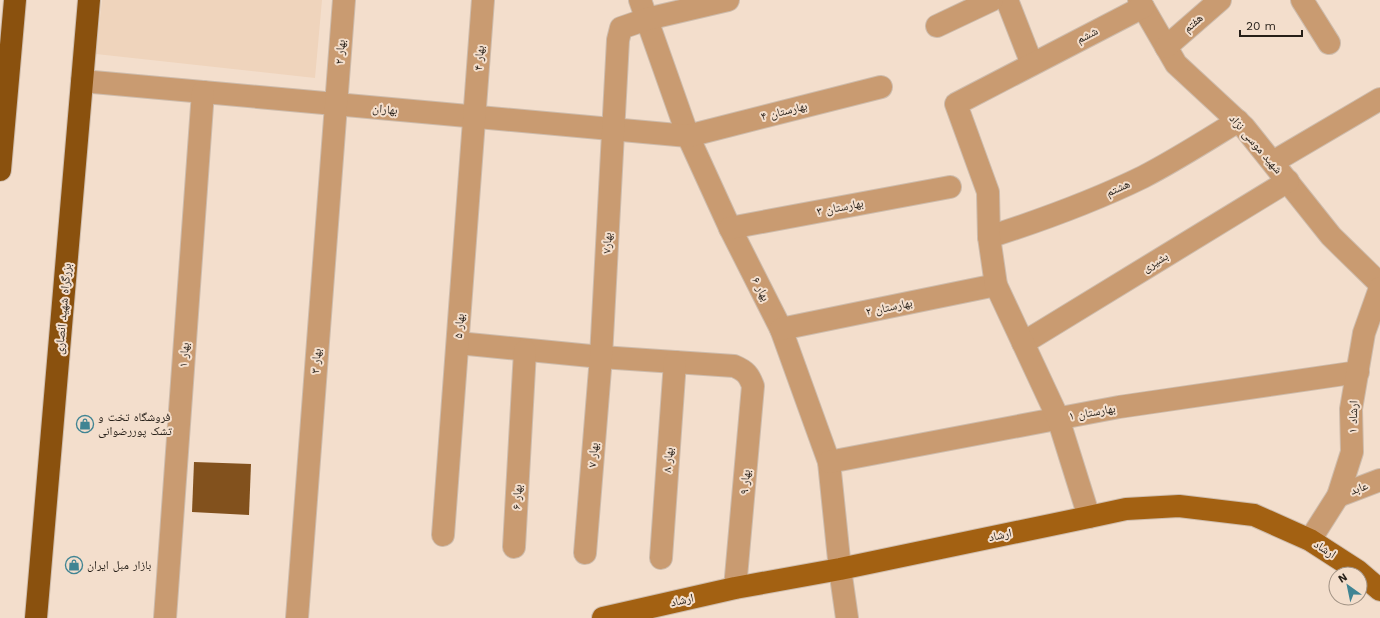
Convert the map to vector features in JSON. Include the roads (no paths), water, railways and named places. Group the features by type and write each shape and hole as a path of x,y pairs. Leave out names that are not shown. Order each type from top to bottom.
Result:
{"highway":[{"name":"بزرگراه شهید انصاری","path":"36,618 89,0"},
{"path":"0,170 15,6"}],"main road":[{"name":"ارشاد","path":"608,618 735,588 840,569 1089,517 1126,510 1179,506 1254,515 1310,540 1358,571 1380,590"}],"street":[{"name":"بهار ۲","path":"336,104 344,0"},
{"name":"بهار ۴","path":"475,117 484,0"},
{"path":"613,129 618,40 621,28 643,10 728,0"},
{"path":"936,26 992,0"},
{"path":"1007,0 1032,64"},
{"name":"هفتم","path":"1166,47 1220,0"},
{"path":"1302,0 1329,43"},
{"name":"ششم","path":"989,237 988,192 956,104 1032,64 1141,3"},
{"name":"شهید موسی نژاد","path":"1141,3 1176,64 1238,121 1332,236 1380,284"},
{"name":"بهار ۶","path":"643,10 688,136 730,228 782,329 829,462 840,569 847,618"},
{"name":"بهاران","path":"82,81 688,136"},
{"name":"بهارستان ۴","path":"688,136 881,87"},
{"name":"بهار ۱","path":"165,618 202,92"},
{"path":"1273,162 1380,99"},
{"name":"بهار ۳","path":"297,618 336,104"},
{"name":"بهار ۵","path":"443,535 475,117"},
{"name":"هشتم","path":"989,237 1045,219 1118,189 1188,152 1238,121"},
{"name":"بهار۷","path":"601,357 613,129"},
{"name":"بشیری","path":"1023,343 1288,181"},
{"name":"بهارستان ۳","path":"730,228 950,186"},
{"path":"989,237 996,285 1058,418 1089,517"},
{"name":"بهارستان ۲","path":"782,329 996,285"},
{"name":"ارشاد ۱","path":"1310,540 1338,496 1352,452 1351,410 1364,333 1380,288"},
{"path":"458,343 525,351 675,362"},
{"name":"بهار ۶","path":"514,547 525,351"},
{"name":"بهار ۷","path":"585,553 601,357"},
{"name":"بهار ۹","path":"675,362 734,366 745,370 750,377 753,386 735,588"},
{"name":"بهار ۸","path":"661,558 675,362"},
{"name":"بهارستان ۱","path":"829,462 1127,406 1358,372"},
{"name":"عابد","path":"1338,496 1380,480"}],"place":[{"name":"فروشگاه تخت و تشک پوررضوانی","path":"85,424"},
{"name":"بازار مبل ایران","path":"74,565"}]}
